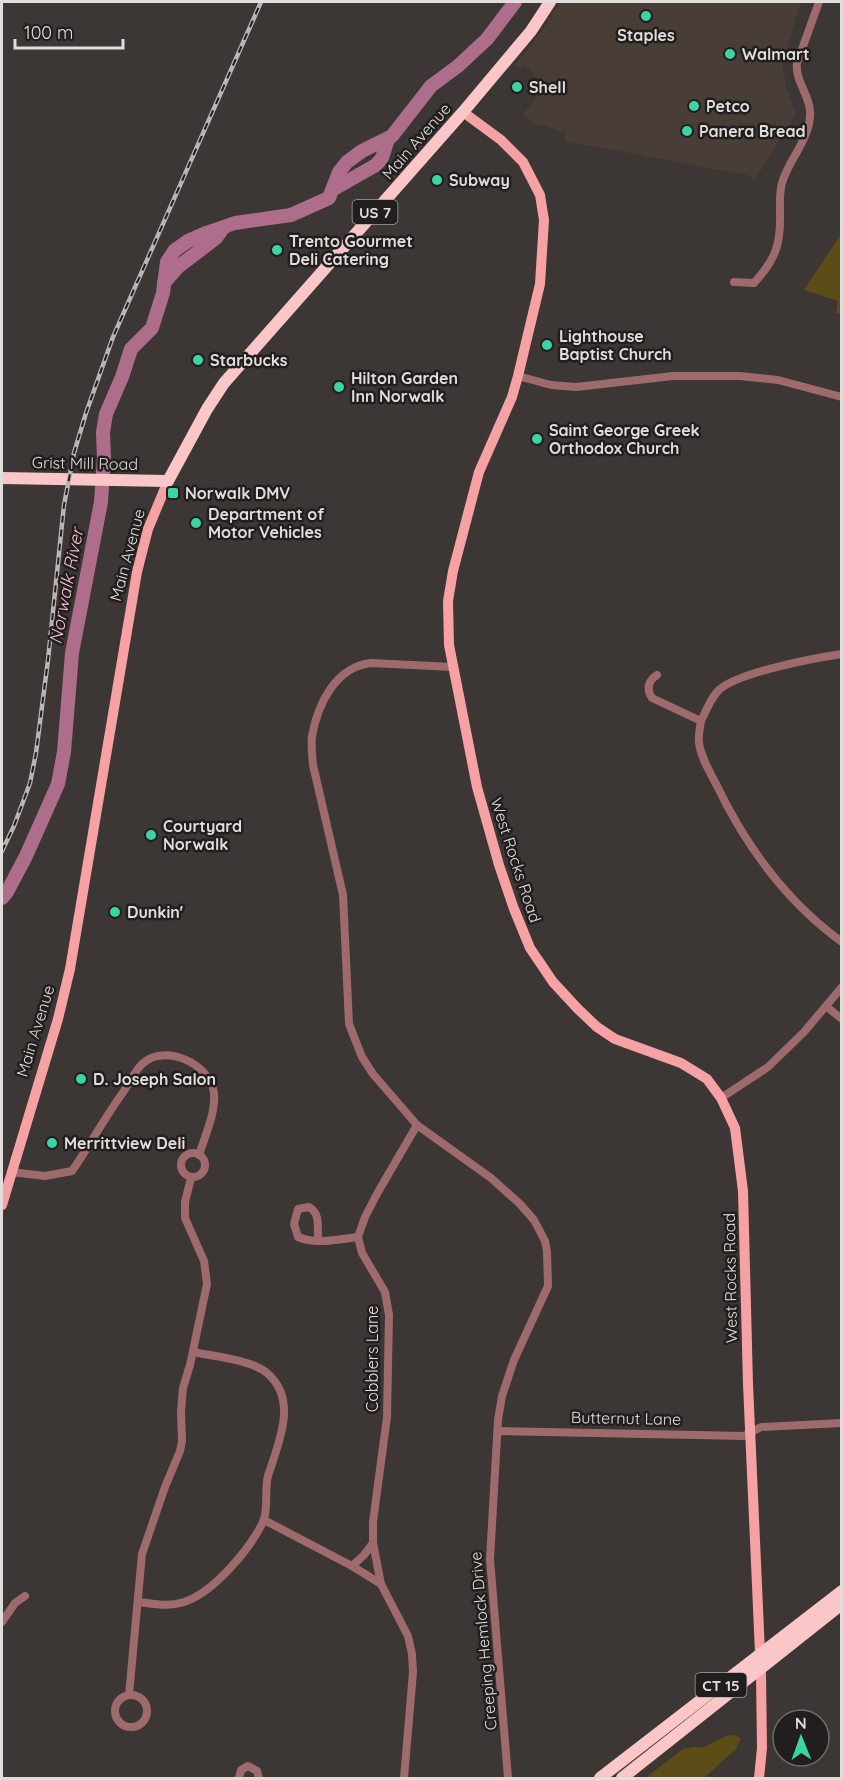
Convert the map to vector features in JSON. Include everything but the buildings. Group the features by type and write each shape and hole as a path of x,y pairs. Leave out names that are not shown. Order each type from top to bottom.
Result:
{"highway":[{"name":"Main Avenue","path":"168,481 207,409 224,383 463,112 531,31 550,2"},
{"name":"Grist Mill Road","path":"2,478 168,481"},
{"name":"CT 15","path":"600,1779 842,1591"},
{"name":"CT 15","path":"622,1779 842,1604"}],"main road":[{"name":"West Rocks Road","path":"463,112 501,140 523,162 532,177 542,204 544,229 540,284 518,376 512,397 479,472 453,571 447,616 448,645 477,787 513,909 530,948 553,982 597,1027 615,1039 692,1068 707,1079 721,1098 735,1128 741,1164 761,1675 762,1748 759,1779"},
{"name":"Main Avenue","path":"2,1205 58,1018 70,969 137,572 148,529 168,481"}],"street":[{"path":"734,282 754,283 765,270 778,247 781,232 780,189 810,118 810,110 797,72 797,63 819,2"},
{"path":"518,376 550,385 569,387 673,376 740,376 778,380 842,397"},
{"path":"842,654 771,669 718,690 701,721 699,733 700,751 741,830 778,883 805,912 842,942"},
{"name":"Creeping Hemlock Drive","path":"453,667 359,664 341,676 326,695 312,736 314,765 343,895 351,1032 362,1057 373,1074 417,1125 507,1191 534,1220 545,1241 548,1286 514,1360 498,1420 490,1559 508,1779"},
{"path":"657,675 648,686 648,692 652,698 701,721"},
{"path":"721,1098 768,1067 827,1007 842,987"},
{"path":"827,1007 842,1020"},
{"path":"11,1172 45,1176 72,1172 103,1120 142,1064 161,1056 172,1056 190,1062 206,1074 212,1084 213,1103 199,1155"},
{"path":"318,1240 358,1238 365,1217 378,1192 417,1125"},
{"path":"129,1695 139,1602 138,1586 146,1539 180,1451 183,1388 207,1284 204,1261 185,1218 189,1177 181,1167 183,1160 192,1153 199,1155 205,1162 204,1171 200,1176 189,1177"},
{"name":"Cobblers Lane","path":"358,1238 362,1253 385,1292 389,1315 387,1417 373,1522 373,1543 381,1584"},
{"path":"139,1602 168,1605 186,1602 196,1596 220,1578 238,1560 264,1520 266,1485 284,1417 280,1391 267,1373 254,1366 193,1352"},
{"name":"Butternut Lane","path":"499,1431 744,1436 761,1427 842,1423"},
{"path":"264,1520 352,1566 381,1584 404,1628 412,1654 413,1672 404,1779"},
{"path":"352,1566 364,1556 373,1543"},
{"path":"2,1622 15,1603 25,1596"},
{"path":"239,1779 241,1770 248,1766 257,1771 259,1779"}],"shaded area":[{"path":"561,2 801,2 782,63 786,86 796,114 755,180 747,175 565,141 566,133 543,125 534,125 523,114 540,92 543,87 542,83 525,65 522,68 514,65 532,45"},
{"path":"841,234 841,314 836,313 838,301 804,290"},
{"path":"734,1735 741,1738 736,1749 704,1778 645,1778 683,1749 704,1747 726,1736"}],"waterway":[{"name":"Norwalk River","path":"2,898 26,856 58,784 64,752 72,653 101,502 103,432 106,414 131,349 152,328 163,293 167,262 175,250 206,233 235,223 291,215 329,198 339,172 347,162 362,151 392,136 431,86 458,66 487,39 515,2"},
{"name":"Norwalk River","path":"332,190 376,165 382,158 388,139"},
{"name":"Norwalk River","path":"164,283 178,267 216,238 223,228"}],"railway":[{"path":"2,851 30,783 36,753 64,505 74,453 86,413 113,337 261,2"}],"place":[{"name":"Staples","path":"646,16"},
{"name":"Walmart","path":"730,54"},
{"name":"Shell","path":"517,87"},
{"name":"Petco","path":"694,106"},
{"name":"Panera Bread","path":"687,131"},
{"name":"Subway","path":"437,180"},
{"name":"Trento Gourmet Deli Catering","path":"277,250"},
{"name":"Lighthouse Baptist Church","path":"547,345"},
{"name":"Starbucks","path":"198,360"},
{"name":"Hilton Garden Inn Norwalk","path":"339,387"},
{"name":"Saint George Greek Orthodox Church","path":"537,439"},
{"name":"Norwalk DMV","path":"173,493"},
{"name":"Department of Motor Vehicles","path":"196,523"},
{"name":"Courtyard Norwalk","path":"151,835"},
{"name":"Dunkin'","path":"115,912"},
{"name":"D. Joseph Salon","path":"81,1079"},
{"name":"Merrittview Deli","path":"52,1143"}]}
